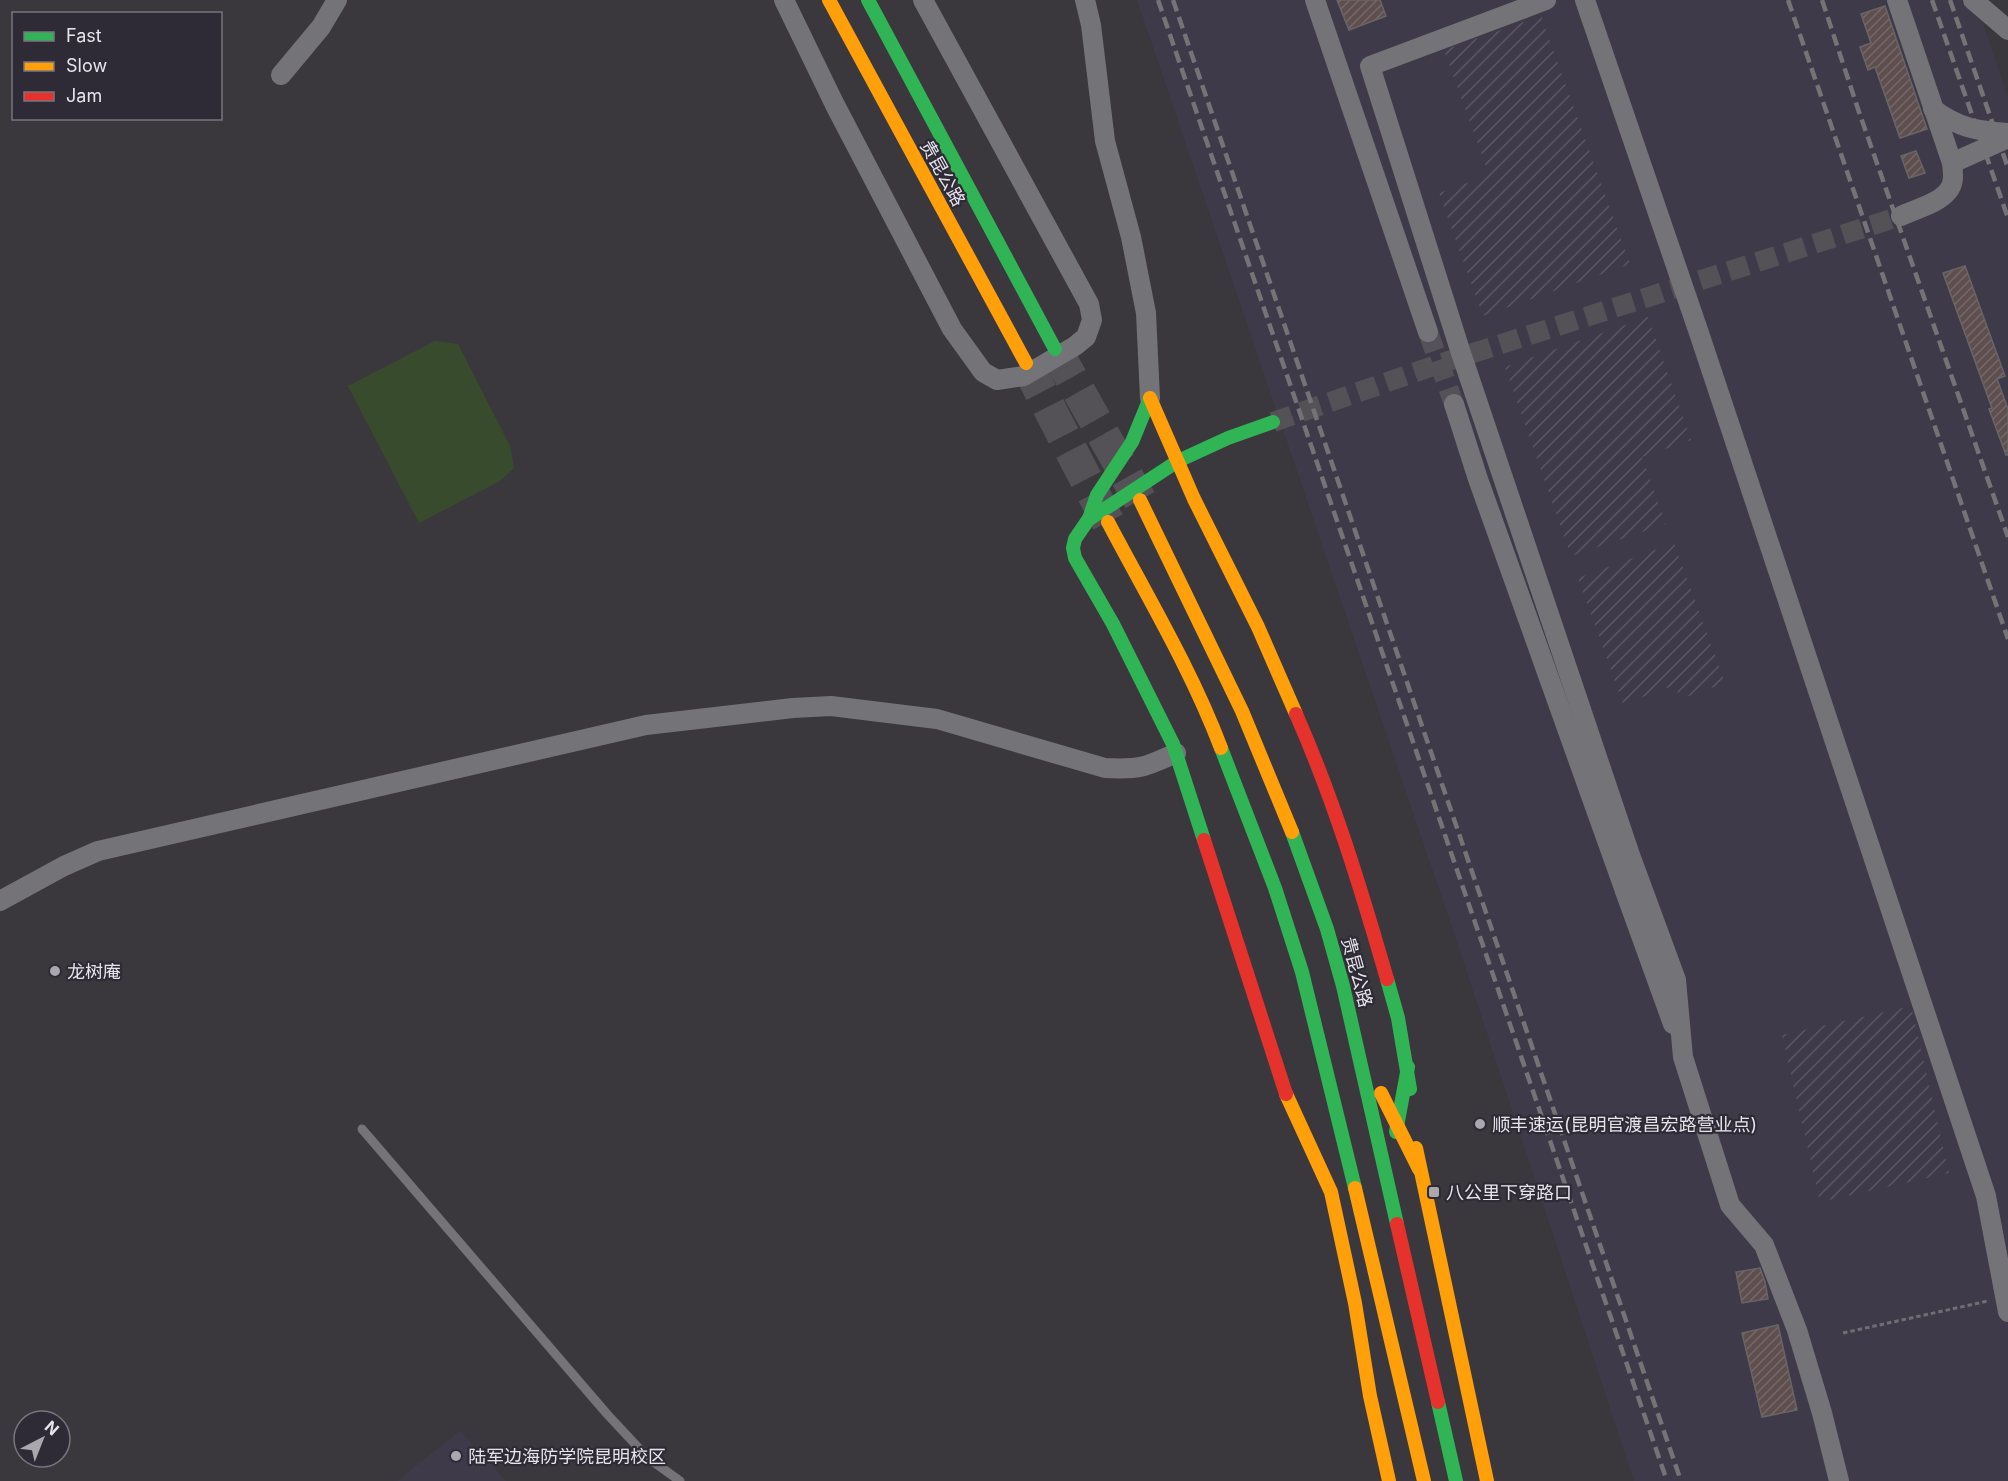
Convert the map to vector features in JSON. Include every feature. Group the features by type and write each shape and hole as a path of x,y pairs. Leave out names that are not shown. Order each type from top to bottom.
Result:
{"main road":[{"name":"贵昆公路","path":"829,0 1026,363"},
{"name":"贵昆公路","path":"868,0 1055,349"},
{"path":"1150,398 1194,499 1258,627 1317,762 1367,909 1398,1018 1408,1066 1419,1169 1487,1481"},
{"path":"1150,398 1132,442 1097,495 1088,520 1075,539 1073,548 1075,558 1113,624 1176,753 1287,1098 1331,1192 1355,1303 1370,1396 1389,1481"},
{"path":"1088,520 1178,461 1228,438 1273,422"},
{"name":"贵昆公路","path":"1140,500 1242,710 1276,789 1327,930 1357,1043 1456,1481"},
{"path":"1108,522 1212,724 1302,972 1335,1101 1424,1481"},
{"path":"1357,1043 1419,1169"},
{"path":"1389,1190 1408,1066"},
{"path":"1331,1192 1335,1101"}],"street":[{"path":"281,75 321,27 337,0"},
{"path":"784,0 835,105 952,329 983,372 997,380 1018,378 1075,346 1086,337 1092,320 1089,304 923,0"},
{"path":"1085,0 1091,25 1105,141 1131,237 1146,313 1150,398"},
{"path":"1315,0 1428,332"},
{"path":"1341,77 1546,0"},
{"path":"1586,0 1986,1196 2007,1305"},
{"path":"1897,0 1952,163 1953,179 1949,191 1935,201 1901,216"},
{"path":"1973,0 2008,30"},
{"path":"1370,67 1633,889"},
{"path":"1933,109 1964,128 2008,133"},
{"path":"1952,163 2008,138"},
{"path":"1454,404 1478,479 1633,889 1676,980 1683,1055 1730,1205 1764,1245 1797,1330 1822,1413 1839,1481"},
{"path":"0,901 64,866 98,851 646,725 793,708 831,706 937,719 1105,768 1130,770 1147,766 1176,753"}],"lane":[{"path":"362,1129 607,1414 648,1458 680,1481"}],"path":[{"path":"1843,1333 2007,1305"}],"shaded area":[{"path":"1137,0 1975,0 2008,97 2008,1481 1634,1481 1455,936"},
{"path":"1541,16 1630,264 1483,316 1439,193 1489,175 1444,50"},
{"path":"1648,317 1691,440 1642,457 1666,524 1571,556 1505,367"},
{"path":"1674,543 1725,683 1680,699 1675,685 1623,704 1578,578"},
{"path":"1911,1006 1949,1173 1820,1202 1782,1035"},
{"name":"陆军边海防学院昆明校区","path":"460,1431 506,1481 397,1481"}],"green space":[{"path":"435,341 458,344 510,446 514,468 500,481 419,523 348,386"}],"building":[{"path":"1337,0 1380,0 1386,16 1349,30"},
{"path":"1885,6 1927,129 1900,138 1875,67 1868,70 1860,47 1871,43 1861,14"},
{"path":"1916,151 1925,173 1909,178 1901,156"},
{"path":"1965,266 2005,376 1997,379 2008,409 2008,455 2006,455 1989,409 1992,408 1943,273"},
{"path":"1760,1268 1768,1299 1742,1303 1736,1272"},
{"path":"1778,1325 1797,1410 1762,1417 1742,1333"}],"tunnel":[{"path":"1273,422 1439,364 1901,216"},
{"path":"1428,332 1454,404"},
{"path":"1055,349 1140,500"},
{"path":"1026,363 1108,522"}],"railway":[{"path":"1158,0 1667,1481"},
{"path":"1173,0 1681,1481"},
{"path":"1788,0 2008,639"},
{"path":"1822,0 2008,537"},
{"path":"1932,0 2008,218"},
{"path":"1950,0 2008,168"}],"traffic: fast":[{"path":"868,0 1055,349"},
{"path":"1089,519 1097,495 1132,442 1150,398"},
{"path":"1204,840 1173,744 1113,624 1075,558 1073,548 1075,539 1088,520 1178,461 1228,438 1273,422"},
{"path":"1221,748 1275,888 1302,972 1355,1188"},
{"path":"1292,832 1327,929 1343,986 1397,1224"},
{"path":"1387,979 1398,1018 1410,1089"},
{"path":"1396,1132 1408,1067"},
{"path":"1438,1402 1456,1481"}],"traffic: slow":[{"path":"829,0 1026,363"},
{"path":"1150,398 1194,499 1258,627 1296,714"},
{"path":"1140,500 1242,711 1292,832"},
{"path":"1108,522 1182,661 1221,748"},
{"path":"1381,1093 1419,1169"},
{"path":"1286,1094 1331,1192 1355,1303 1370,1396 1389,1481"},
{"path":"1416,1148 1487,1481"},
{"path":"1355,1188 1424,1481"}],"traffic: jam":[{"path":"1296,714 1323,779 1346,845 1387,979"},
{"path":"1204,840 1286,1094"},
{"path":"1397,1224 1438,1402"}],"place":[{"name":"龙树庵","path":"55,971"},
{"name":"顺丰速运(昆明官渡昌宏路营业点)","path":"1480,1124"},
{"name":"八公里下穿路口","path":"1434,1192"},
{"name":"陆军边海防学院昆明校区","path":"456,1456"}]}
